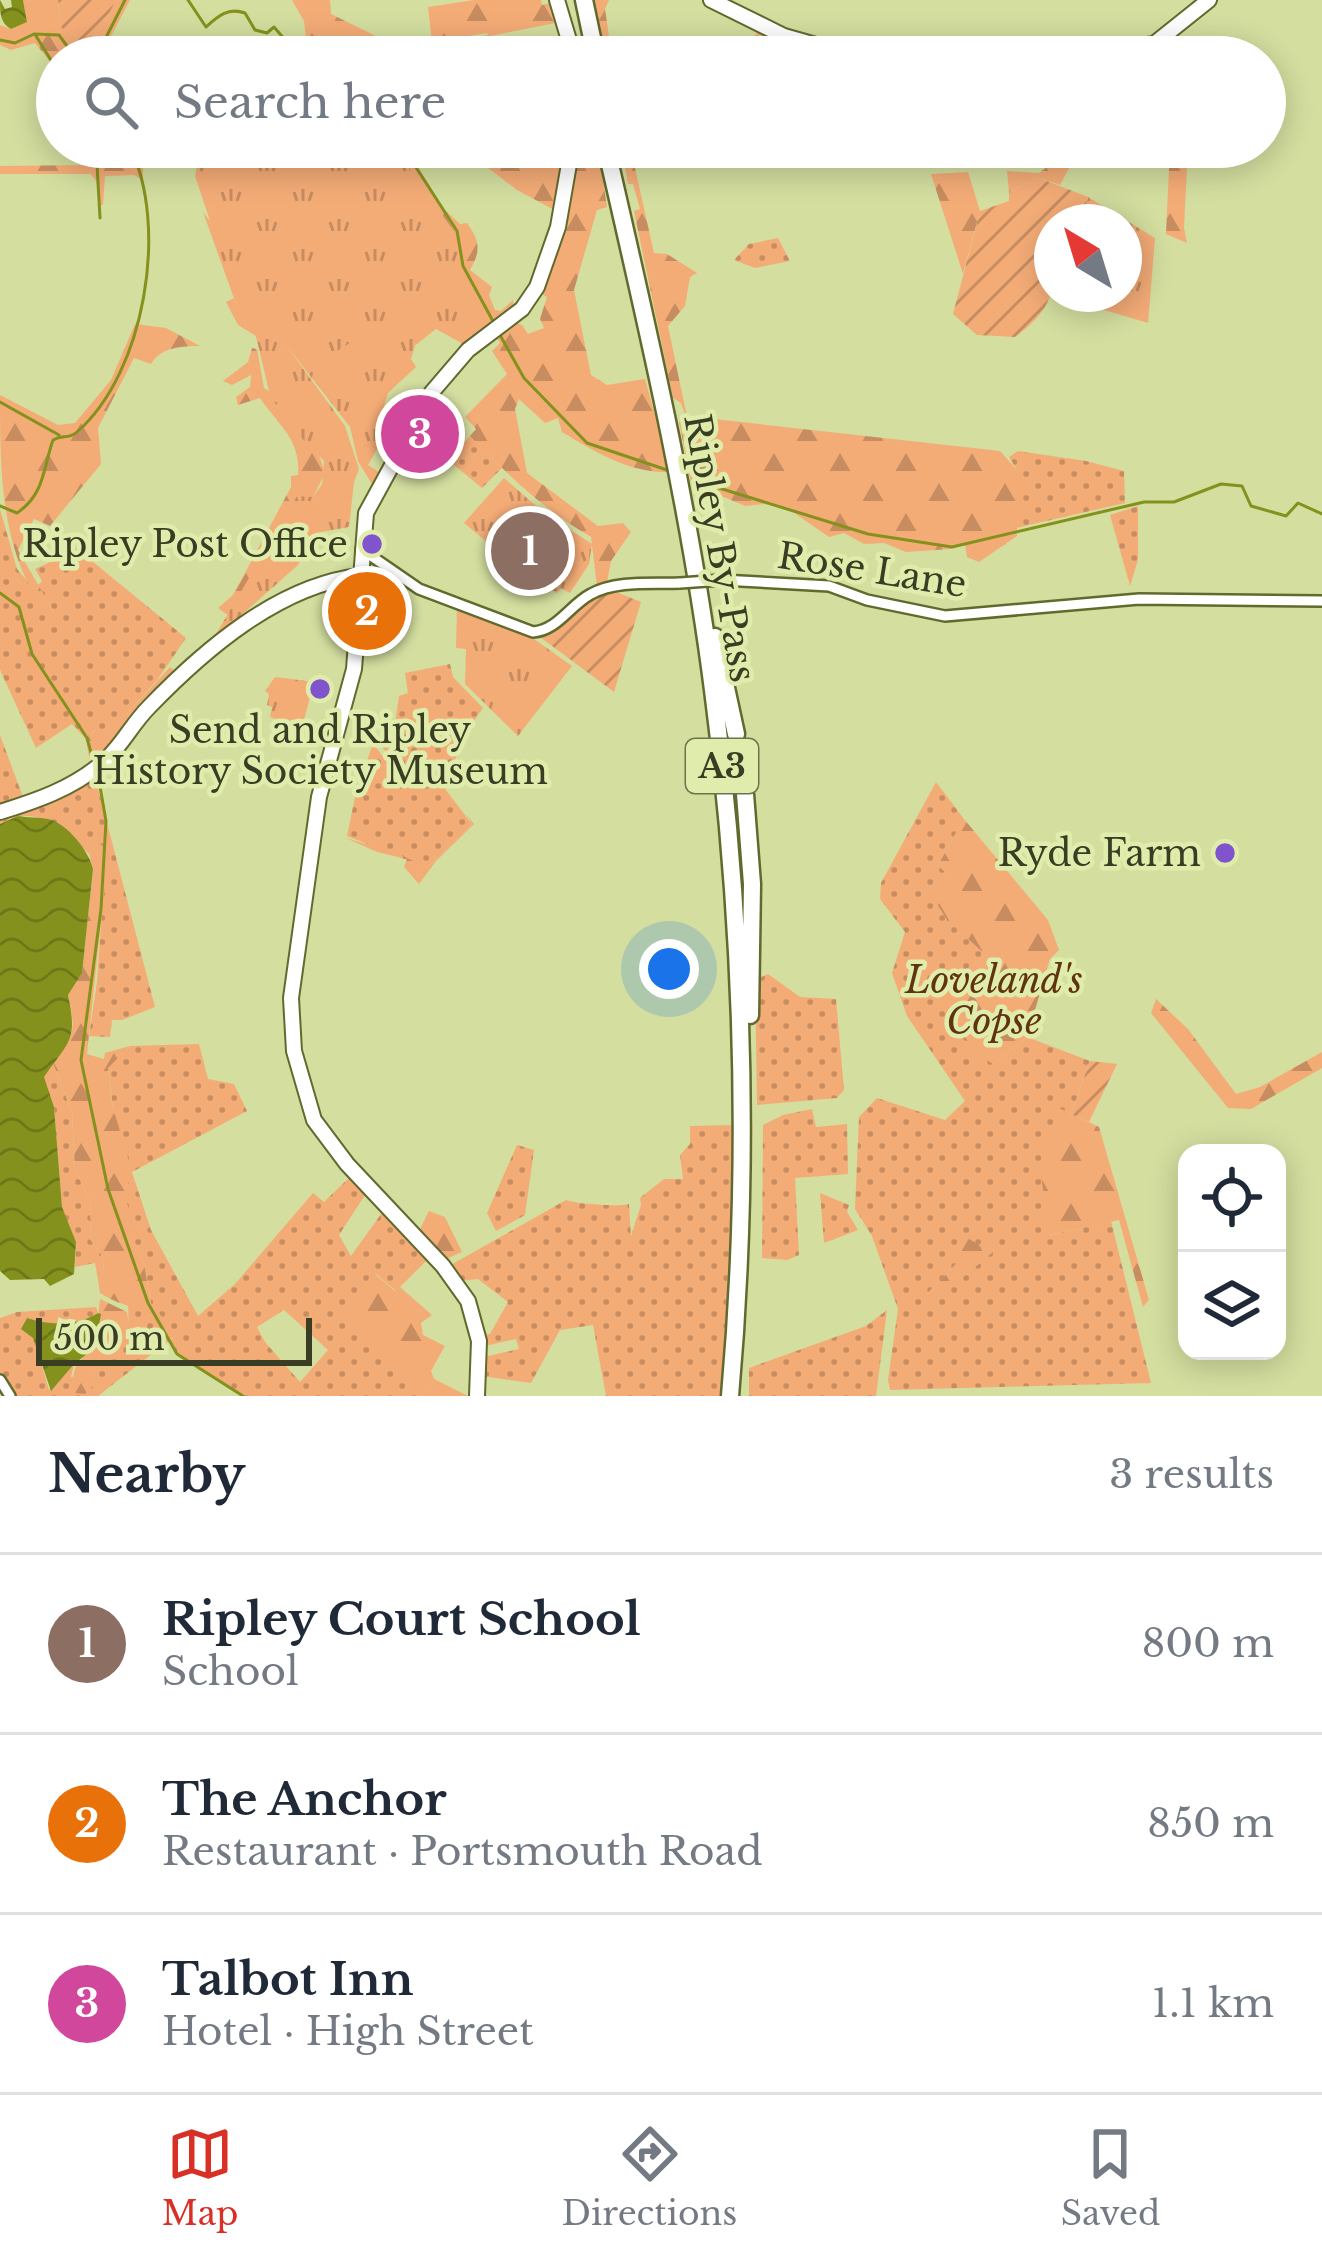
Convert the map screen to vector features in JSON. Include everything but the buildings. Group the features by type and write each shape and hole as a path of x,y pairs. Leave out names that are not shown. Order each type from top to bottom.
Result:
{"highway":[{"path":"580,0 587,36"},
{"name":"Ripley By-Pass","path":"614,168 688,535 713,687 745,1037"},
{"name":"Ripley By-Pass","path":"615,168 694,521 737,831 745,1037 734,1396"},
{"path":"712,625 736,734"},
{"path":"713,687 718,823"},
{"path":"745,794 752,884 745,1037"},
{"path":"726,889 745,1037"}],"main road":[{"path":"557,0 568,36"},
{"path":"711,0 784,36"},
{"path":"1165,36 1209,0"},
{"path":"476,1396 478,1333 465,1295 319,1129 305,1099 293,1047 291,998 323,781 353,674 361,549 375,492 424,404 464,354 525,306 547,264 568,168"},
{"path":"0,812 45,798 95,769 147,708 221,642 306,587 360,577"}],"street":[{"name":"Rose Lane","path":"361,549 419,589 533,632 550,628 600,590 722,580 829,586 888,606 945,616 1122,600 1322,601"},
{"path":"0,1380 10,1396"}],"green space":[{"path":"23,0 58,0 61,27 106,20 116,0 130,0 111,36 36,36 36,44 11,50 0,45 0,25 11,29 27,22"},
{"path":"58,0 116,0 106,20 87,36 71,36 61,27"},
{"path":"292,0 330,0 331,14 376,36 306,36 304,21"},
{"path":"474,0 541,0 542,5 551,3 560,22 490,36 431,36 428,7"},
{"path":"589,0 609,0 605,9 609,36 597,36"},
{"path":"763,26 784,36 754,36"},
{"path":"0,166 143,168 143,180 134,175 105,176 103,205 99,205 97,182 91,174 0,174"},
{"path":"197,168 410,168 454,231 461,267 492,323 463,343 436,327 416,343 411,359 416,367 388,393 384,406 398,422 387,431 368,465 382,474 373,486 358,461 350,427 286,345 345,426 359,469 349,527 321,532 297,566 212,641 297,496 313,497 322,484 324,461 273,400 254,329 236,304 195,176"},
{"path":"288,168 418,168 444,209 460,224 467,223 474,235 478,246 470,270 492,287 489,295 495,310 501,311 513,300 513,308 465,345 436,329 417,344 398,350 283,347 325,473 313,497 280,527 229,616 218,608 233,595 291,487 291,476 298,475 292,442 260,398 238,405 236,397 250,387 251,375 232,385 223,381 248,362 252,348 257,349 264,388 269,391 256,336 238,325 226,302 234,298 271,330 262,322"},
{"path":"488,168 565,168 558,212"},
{"path":"576,168 601,168 607,207 597,210 574,290 591,375 607,385 645,379 671,472 642,469 600,454 562,432 558,418 545,423 519,399 515,409 527,473 598,526 623,523 631,532 611,561 607,582 597,586 591,537 498,464 470,436 476,429 465,417 507,374 492,351 500,343 494,334 512,321 528,334 544,328 540,319 547,297 538,292 566,223"},
{"path":"625,168 635,168 654,253 667,254 697,273 690,277 685,306 668,326 687,417 696,422 705,418 1000,451 1017,470 1017,536 979,562 967,557 965,543 951,549 906,552 884,543 864,544 844,533 829,537 790,510 764,504 745,506 691,483 679,422 686,417 681,403 673,398 634,211 640,209 633,184 628,184"},
{"path":"1046,168 1069,168 1060,185 1039,178 1009,192 1007,171 1039,173"},
{"path":"1169,168 1187,168 1187,243 1166,234"},
{"path":"968,172 980,211 963,274 931,174"},
{"path":"1039,178 1088,197 1086,204 1034,204 1034,312 1042,312 1015,337 977,335 953,314 980,211 1009,201 1009,192"},
{"path":"1142,230 1155,238 1148,323 1111,312 1142,312"},
{"path":"778,238 790,261 755,268 734,260 749,244"},
{"path":"135,324 166,328 200,346 166,351 151,364 134,358 98,428 101,464 50,526 34,519 18,550 55,614 30,587 13,543 2,470 0,395 58,425 75,423 111,380"},
{"path":"356,339 373,368 328,396 310,368"},
{"path":"470,436 502,468 482,488 448,460"},
{"path":"1018,451 1124,471 1125,503 1016,528 1017,470 1009,457"},
{"path":"504,478 543,512 592,544 589,564 570,593 561,588 557,593 528,576 464,523"},
{"path":"1138,506 1138,560 1130,586 1110,515"},
{"path":"0,509 17,569 54,612 38,585 42,581 35,569 63,556 68,560 76,548 186,638 158,679 106,737 96,729 86,739 72,724 36,748 0,670"},
{"path":"614,591 641,602 614,692 540,637 591,597"},
{"path":"457,608 527,634 572,666 518,736 465,684 466,649 456,648"},
{"path":"202,652 96,761 89,757 86,739 96,729 106,736 170,667 174,670 187,657"},
{"path":"450,664 453,677 483,708 463,737 445,789 472,824 427,868 347,836 373,743 387,762 417,745 394,730 399,696 408,693 405,673"},
{"path":"275,677 314,682 298,743 273,736 276,719 270,717 272,707 267,705 265,691"},
{"path":"394,730 415,738 417,745 392,759 378,742"},
{"path":"0,735 23,797 0,805"},
{"path":"94,773 155,1007 112,1020 110,1037 89,1036 106,851 101,845 89,854 60,828 38,817 0,824 0,816"},
{"path":"936,782 964,819 938,865 950,877 986,955 934,994 993,1064 1027,1037 1090,1061 1071,1114 1060,1109 1050,1235 1111,1221 1151,1383 890,1390 898,1309 872,1236 855,1209 859,1117 877,1098 945,1120 965,1101 907,1016 892,973 905,932 880,899 881,883","holes":["992,1252 962,1278 927,1294 955,1265"]},
{"path":"467,815 474,824 419,884 404,867 407,859 346,838 399,854 427,868 472,824"},
{"name":"Loveland's Copse","path":"964,819 1048,920 1059,950 1050,959 1027,1037 993,1064 977,1054 934,993 986,955 947,920 933,897 950,877 938,865"},
{"path":"101,844 106,851 106,874 87,1054 104,1059 105,1053 130,1046 108,1068 112,1104 132,1172 124,1197 142,1238 131,1235 144,1264 151,1303 174,1332 162,1331 138,1310 100,1293 98,1280 104,1269 101,1254 90,1239 91,1204 75,1169 72,1112 53,1063 72,1032 68,995 82,972 93,869 89,854"},
{"path":"768,974 800,997 836,999 844,1090 837,1098 757,1105 755,980"},
{"path":"1156,999 1188,1029 1236,1094 1260,1087 1322,1052 1322,1068 1251,1109 1228,1108 1151,1013"},
{"path":"199,1044 208,1079 234,1084 247,1111 132,1172 151,1230 198,1316 235,1284 313,1193 324,1202 352,1175 367,1192 339,1235 351,1256 384,1210 429,1258 396,1291 375,1273 425,1389 420,1396 242,1396 177,1354 170,1341 175,1336 98,1396 14,1396 0,1372 0,1318 17,1312 96,1307 98,1313 73,1322 28,1319 49,1390 74,1364 71,1377 94,1373 129,1336 128,1303 144,1310 151,1303 144,1264 130,1234 141,1236 123,1197 108,1067 130,1046","holes":["284,1310 328,1350 300,1382 257,1327"]},
{"path":"1090,1061 1117,1064 1089,1122 1071,1114"},
{"path":"53,1063 72,1112 75,1169 91,1204 90,1239 101,1254 104,1269 98,1280 95,1263 75,1267 76,1242 62,1208 54,1107 43,1077"},
{"path":"1059,1108 1099,1127 1149,1300 1143,1307 1119,1220 1049,1235 1040,1167"},
{"path":"812,1109 816,1127 847,1124 848,1174 795,1178 799,1255 787,1260 762,1258 763,1125"},
{"path":"735,1125 722,1396 606,1396 593,1325 560,1330 531,1383 482,1376 484,1357 519,1349 516,1339 485,1346 484,1335 490,1334 508,1302 478,1279 459,1281 449,1266 566,1200 629,1204 631,1236 640,1198 664,1179 683,1179 680,1155 690,1144 690,1126"},
{"path":"517,1145 534,1150 525,1215 496,1231 487,1213"},
{"path":"820,1193 849,1205 847,1212 858,1230 824,1243"},
{"path":"429,1211 445,1217 462,1252 444,1260 418,1233"},
{"path":"967,1238 993,1252 962,1278 923,1298 955,1265"},
{"path":"374,1273 395,1291 400,1287 432,1315 421,1323 423,1335 445,1346 431,1371 434,1379 468,1396 420,1396 425,1389 343,1308"},
{"path":"100,1299 127,1312 131,1336 94,1373 95,1384 85,1394 75,1393 76,1367 95,1348"},
{"path":"887,1310 876,1396 749,1396 749,1368 866,1326"}],"water":[{"path":"0,0 5,9 12,7 11,0 23,0 27,22 7,27"},
{"path":"18,816 48,819 62,826 82,846 93,869 82,973 68,995 71,1032 44,1077 54,1107 62,1207 76,1242 74,1274 50,1286 44,1279 10,1280 0,1271 0,824"},
{"path":"98,1313 95,1348 51,1391 33,1338 21,1329 27,1318 63,1323"}],"waterway":[{"path":"107,36 125,0"},
{"path":"188,0 206,27 219,16 239,11 255,30 267,33 274,27 282,36"},
{"path":"0,40 15,43 34,34 60,36"},
{"path":"97,168 100,218"},
{"path":"0,506 17,513 26,506 42,480 53,440 74,434 100,406 119,374 144,297 148,256 148,217 138,168"},
{"path":"416,168 457,231 463,266 494,323"},
{"path":"500,335 524,378 587,443 667,470"},
{"path":"0,402 59,435"},
{"path":"693,480 868,534 952,547 1144,502 1174,502 1221,484 1242,486 1251,506 1286,516 1298,503 1322,514"},
{"path":"0,593 19,607 32,654 87,738 93,760"},
{"path":"98,775 106,821 101,909 81,1060 108,1189 148,1303 177,1354 243,1396"}],"place":[{"name":"Talbot Inn","path":"420,434"},
{"name":"Ripley Post Office","path":"372,544"},
{"name":"Ripley Court School","path":"530,551"},
{"name":"The Anchor","path":"367,611"},
{"name":"Send and Ripley History Society Museum","path":"320,689"},
{"name":"Ryde Farm","path":"1225,853"}]}
